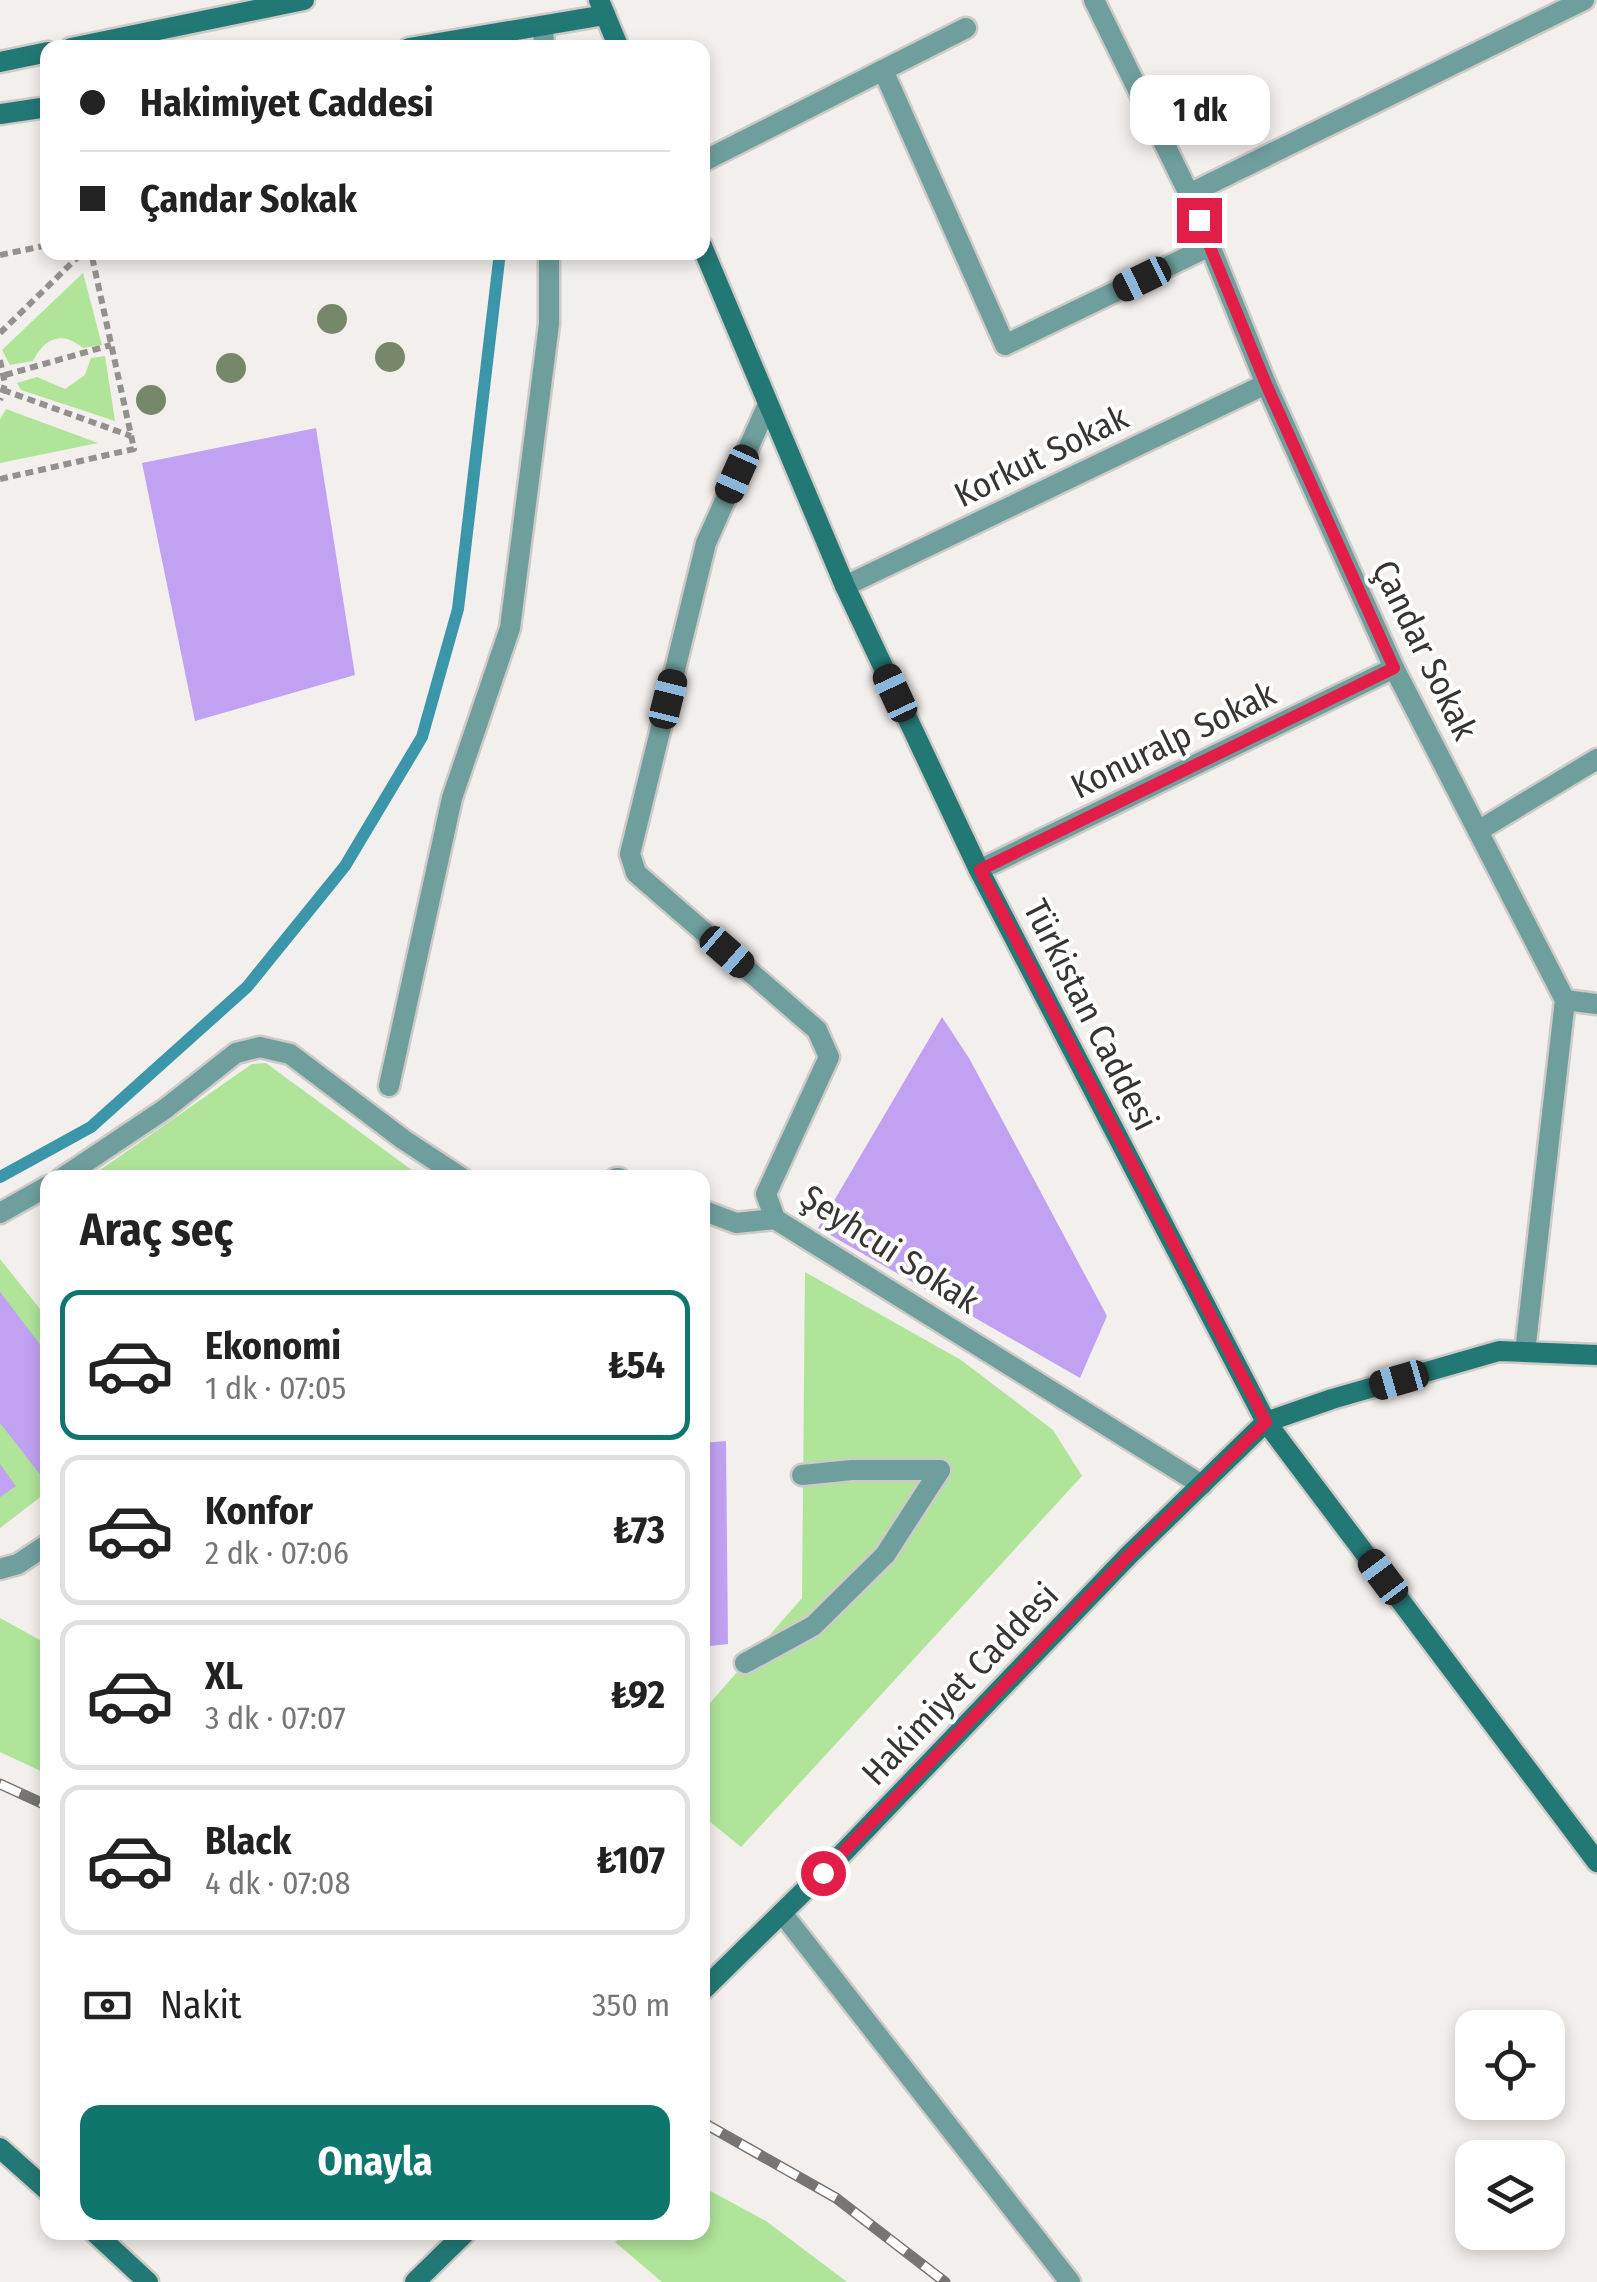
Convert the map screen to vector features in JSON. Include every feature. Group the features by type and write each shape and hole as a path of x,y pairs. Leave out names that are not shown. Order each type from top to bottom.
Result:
{"street":[{"path":"110,40 304,0"},
{"name":"Çandar Sokak","path":"1094,0 1188,194 1266,384 1394,668 1565,1000"},
{"path":"1188,194 1584,0"},
{"path":"457,40 543,26 602,8 616,40"},
{"path":"543,26 544,40"},
{"path":"710,158 966,28"},
{"path":"0,62 40,54"},
{"path":"883,70 1005,345 1210,246"},
{"path":"0,114 40,107"},
{"path":"389,1086 452,798 510,628 549,324 549,260"},
{"name":"Türkistan Caddesi","path":"708,260 844,586 980,870 1266,1422 1597,1862"},
{"name":"Korkut Sokak","path":"844,586 1266,384"},
{"name":"Şeyhcui Sokak","path":"768,404 706,544 630,854 636,873 818,1030 829,1056 766,1194 775,1218 1202,1485"},
{"name":"Konuralp Sokak","path":"980,870 1394,668"},
{"path":"1478,831 1597,759"},
{"path":"1526,1352 1565,1000 1597,1004"},
{"path":"74,1170 165,1109 236,1053 260,1047 290,1054 450,1170"},
{"path":"0,1212 40,1190"},
{"path":"710,1213 736,1223 775,1218"},
{"path":"1266,1422 1332,1398 1499,1351 1597,1355"},
{"name":"Hakimiyet Caddesi","path":"710,1984 1129,1555 1266,1422"},
{"path":"745,1663 814,1626 885,1555 940,1470 852,1470 802,1475"},
{"path":"0,1569 18,1564 40,1549"},
{"path":"782,1914 1070,2282"},
{"path":"0,2148 40,2184"},
{"path":"103,2240 148,2282"},
{"path":"414,2282 458,2240"}],"path":[{"path":"0,255 40,247"},
{"path":"0,333 75,260"},
{"path":"0,478 134,449 93,260"},
{"path":"5,376 111,345"},
{"path":"0,360 5,376 0,400"},
{"path":"4,390 131,436"}],"green space":[{"path":"83,273 102,345 83,348 68,339 54,339 42,347 33,361 10,365 2,350"},
{"path":"105,356 115,421 21,390 17,383 37,377 65,389 85,375 91,358"},
{"path":"6,409 98,443 0,463 0,420"},
{"path":"266,1063 412,1170 100,1170 252,1064"},
{"path":"0,1259 40,1309 40,1497 0,1528"},
{"path":"805,1272 961,1360 1053,1430 1082,1476 741,1847 710,1822 710,1703 802,1598"},
{"path":"0,1618 40,1640 40,1771 0,1752"},
{"path":"710,2191 766,2221 847,2282 662,2282 615,2242 710,2240"}],"building":[{"path":"316,428 355,675 195,721 142,463"},
{"path":"942,1017 969,1058 1107,1316 1080,1378 818,1228"},
{"path":"0,1292 40,1344 40,1474 0,1423"},
{"path":"726,1441 728,1644 710,1646 710,1442"},
{"path":"0,1464 16,1486 0,1497"}],"waterway":[{"path":"0,1177 91,1127 247,987 345,866 422,737 458,609 499,260"}],"railway":[{"path":"0,1784 40,1802"},
{"path":"710,2127 836,2198 945,2282"}],"route":[{"path":"823,1873 1129,1555 1266,1422 980,870 1394,668 1266,384 1199,220"}]}
